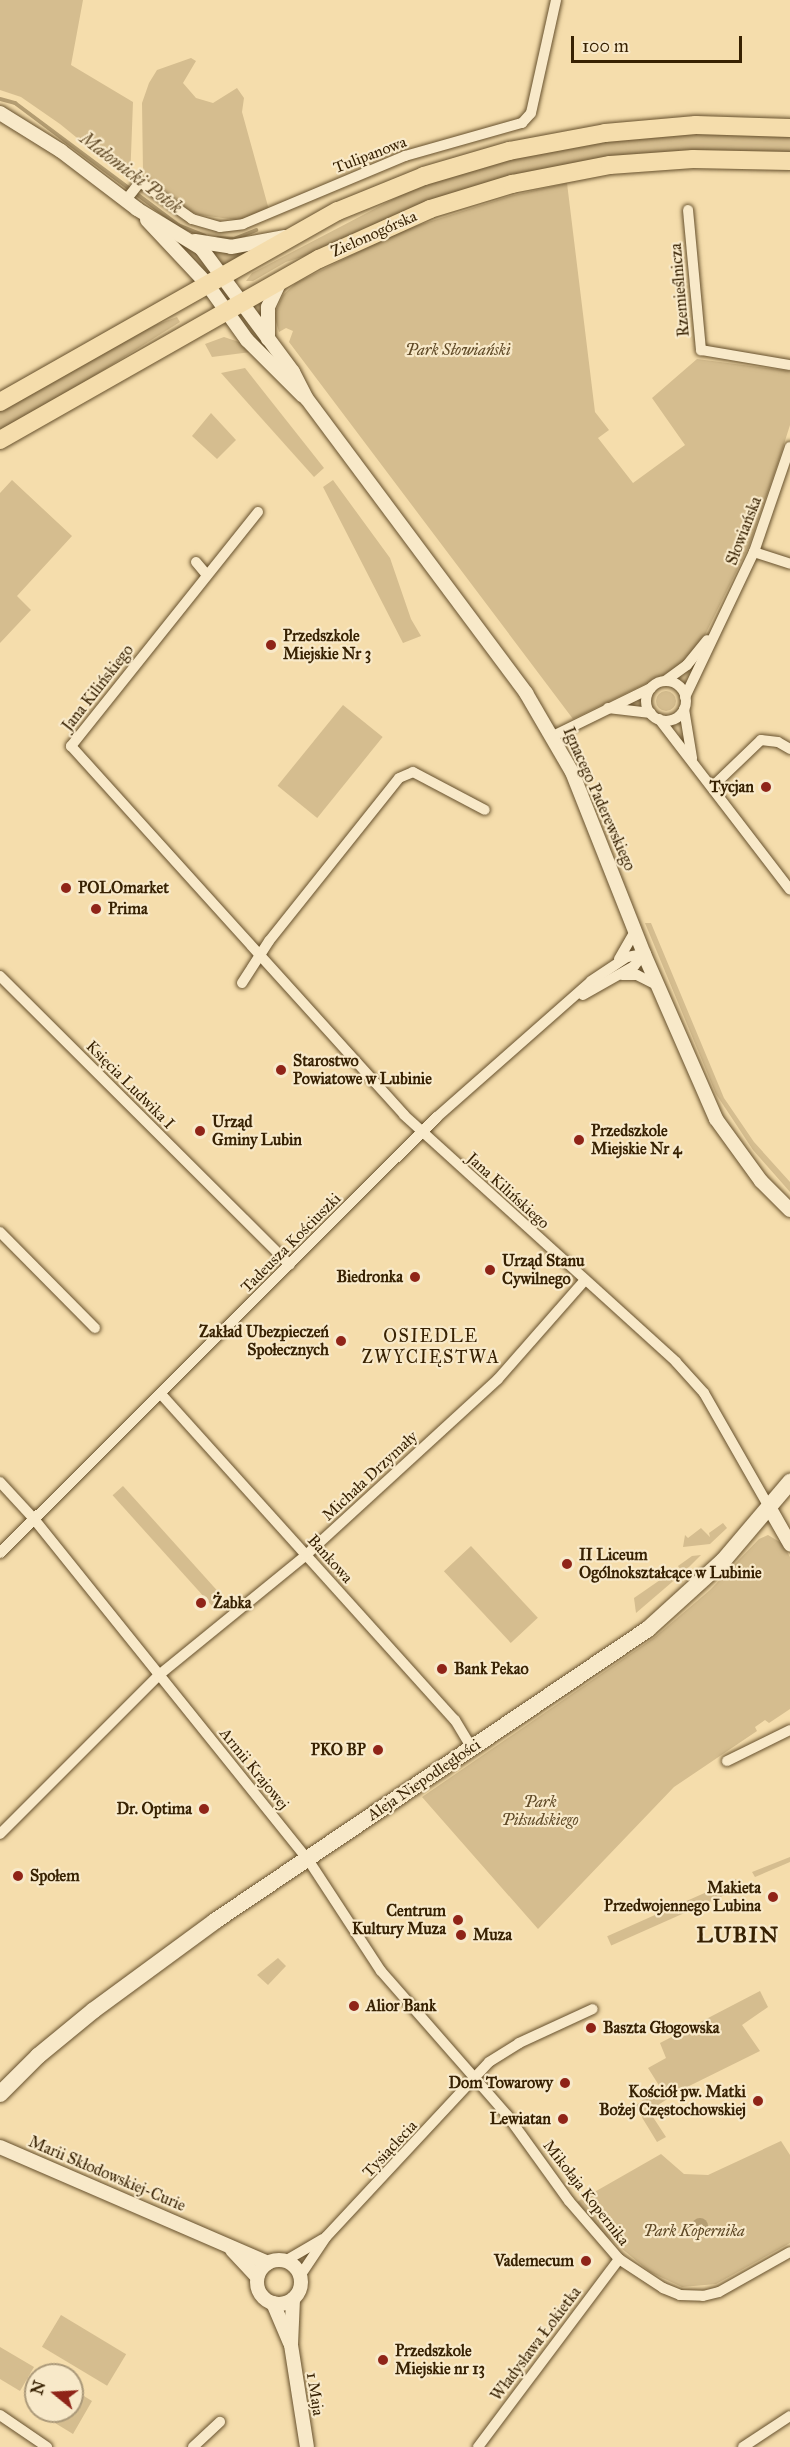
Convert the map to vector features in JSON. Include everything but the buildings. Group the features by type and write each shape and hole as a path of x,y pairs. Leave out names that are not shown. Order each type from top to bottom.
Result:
{"main road":[{"name":"Zielonogórska","path":"0,402 293,236 379,192 523,148 661,127 790,128"},
{"name":"Zielonogórska","path":"0,440 281,279 405,219 536,178 659,160 790,161"},
{"name":"Aleja Niepodległości","path":"0,2080 38,2055 107,1999 307,1858 624,1647 676,1607 723,1562 790,1482"},
{"name":"Aleja Niepodległości","path":"0,2094 38,2055"}],"street":[{"name":"Tulipanowa","path":"133,197 140,182 192,219 220,227 233,226 254,222 405,156 522,123 531,113 556,0"},
{"path":"0,112 133,197 192,241 214,280 284,381 307,399"},
{"path":"133,197 214,280"},
{"name":"Rzemieślnicza","path":"688,210 701,350 790,364"},
{"path":"192,241 231,247 293,236"},
{"path":"268,339 268,307 281,279"},
{"path":"233,307 268,339 295,375 307,399"},
{"name":"Ignacego Paderewskiego","path":"307,399 526,693 553,736 606,852 644,954 716,1119 761,1181 790,1210"},
{"name":"Słowiańska","path":"719,623 754,552 790,447"},
{"name":"Jana Kilińskiego","path":"258,512 71,746 260,958 422,1132 676,1362 704,1393 769,1507"},
{"path":"754,552 790,564"},
{"path":"196,562 207,575"},
{"path":"553,736 665,681 697,655 719,623"},
{"path":"693,761 684,709 686,697 719,623"},
{"path":"665,681 677,685 686,697"},
{"path":"651,688 646,698 655,716 693,761 790,890"},
{"path":"607,708 676,718 684,709"},
{"path":"712,787 761,740 778,742 790,749"},
{"path":"242,983 399,778 413,772 485,810"},
{"name":"Tadeusza Kościuszki","path":"0,1553 422,1132 612,966 625,953 636,929"},
{"path":"573,1002 622,975 644,954"},
{"name":"Tadeusza Kościuszki","path":"612,966 627,957 644,954"},
{"path":"622,975 637,975 659,986"},
{"name":"Księcia Ludwika I","path":"0,976 290,1265"},
{"path":"0,1232 95,1328"},
{"name":"Michała Drzymały","path":"0,1834 159,1675 306,1555 498,1379 584,1281"},
{"name":"Bankowa","path":"161,1394 455,1720 472,1748"},
{"name":"Armii Krajowej","path":"0,1482 34,1519 307,1858 376,1964 475,2081"},
{"path":"769,1507 790,1544"},
{"path":"727,1761 790,1730"},
{"name":"Tysiąclecia","path":"326,2237 475,2081 489,2062 519,2043 593,2010"},
{"name":"Mikołaja Kopernika","path":"475,2081 507,2115 569,2201 619,2259 663,2288 680,2295 703,2296 720,2292 790,2252"},
{"name":"Marii Skłodowskiej-Curie","path":"0,2147 268,2263"},
{"path":"257,2277 268,2263 285,2261 326,2237"},
{"path":"291,2345 293,2299 300,2288 300,2276 326,2237"},
{"path":"227,2244 257,2277 258,2290 273,2303 291,2345"},
{"name":"Władysława Łokietka","path":"478,2447 619,2259"},
{"path":"285,2261 300,2276"},
{"path":"273,2303 293,2299"},
{"name":"1 Maja","path":"291,2345 307,2447"},
{"path":"0,2415 47,2447"},
{"path":"743,2447 790,2416"},
{"path":"193,2447 220,2422"}],"green space":[{"path":"0,0 83,0 71,65 133,102 130,181 60,124 21,97 0,90"},
{"path":"191,58 196,61 183,83 196,98 213,103 237,88 244,98 242,112 269,210 238,220 200,215 182,209 143,172 142,103 149,83 157,70"},
{"path":"681,133 790,135 790,155 708,152 426,202 317,252 286,262 253,281 246,281 252,273 426,182 540,151 632,136"},
{"name":"Park Słowiański","path":"567,183 595,412 609,430 598,438 633,483 685,445 652,398 697,359 790,371 790,425 779,460 749,546 699,647 676,669 573,719 289,342 293,331 286,328 279,332 274,315 283,295 296,283 400,231 510,196"},
{"path":"162,227 200,255 207,271 204,271"},
{"path":"214,251 246,251 223,266 213,254"},
{"path":"177,317 180,322 0,435 0,409 136,332"},
{"path":"224,337 242,343 251,352 212,357 205,344"},
{"path":"245,368 324,468 314,477 221,373"},
{"path":"211,413 236,440 217,459 192,436"},
{"path":"12,480 72,536 17,596 31,610 0,643 0,493"},
{"path":"333,480 390,558 411,619 421,636 403,643 323,487"},
{"path":"666,691 673,694 676,701 673,708 666,711 659,708 656,701 659,694"},
{"path":"343,705 383,737 317,818 278,786"},
{"path":"645,923 651,923 724,1098 754,1142 790,1182 790,1192 753,1150 716,1094"},
{"path":"123,1486 223,1597 212,1606 113,1495"},
{"path":"723,1523 727,1528 710,1544 683,1547 685,1535 688,1538 701,1528 710,1537 709,1533"},
{"name":"Park Piłsudskiego","path":"768,1535 783,1544 790,1557 790,1709 769,1723 765,1720 755,1727 757,1731 674,1787 538,1929 422,1797 655,1637 710,1590 759,1539"},
{"path":"471,1546 538,1618 511,1643 444,1571"},
{"path":"701,1555 683,1573 678,1566 692,1556"},
{"path":"673,1571 678,1577 636,1613 634,1598"},
{"path":"790,1857 790,1862 755,1877 752,1872"},
{"path":"736,1879 740,1888 611,1945 607,1936"},
{"path":"278,1958 286,1966 268,1985 257,1975"},
{"path":"760,1991 768,2007 742,2025 760,2051 681,2090 649,2111 666,2137 657,2142 635,2106 660,2087 648,2068 666,2058 660,2043"},
{"name":"Park Kopernika","path":"781,2141 790,2155 790,2243 716,2284 682,2287 650,2272 603,2233 577,2202 661,2154 684,2174 708,2175"},
{"path":"61,2315 126,2354 107,2386 84,2372 84,2363 69,2363 42,2347"},
{"path":"0,2347 27,2363 24,2363 24,2384 20,2391 0,2379"},
{"path":"84,2396 92,2401 84,2415"},
{"path":"55,2423 79,2423 73,2434"}],"shaded area":[{"path":"697,2218 703,2218 708,2226 706,2232 697,2234 692,2229 692,2223"}],"waterway":[{"name":"Małomicki Potok","path":"0,99 15,103 178,225 205,236"},
{"name":"Małomicki Potok","path":"218,238 234,239 256,230"}],"place":[{"name":"Przedszkole Miejskie Nr 3","path":"271,645"},
{"name":"Tycjan","path":"766,787"},
{"name":"POLOmarket","path":"66,888"},
{"name":"Prima","path":"96,909"},
{"name":"Starostwo Powiatowe w Lubinie","path":"281,1070"},
{"name":"Urząd Gminy Lubin","path":"200,1131"},
{"name":"Przedszkole Miejskie Nr 4","path":"579,1140"},
{"name":"Urząd Stanu Cywilnego","path":"490,1270"},
{"name":"Biedronka","path":"415,1277"},
{"name":"Zakład Ubezpieczeń Społecznych","path":"341,1341"},
{"name":"II Liceum Ogólnokształcące w Lubinie","path":"567,1564"},
{"name":"Żabka","path":"201,1603"},
{"name":"Bank Pekao","path":"442,1669"},
{"name":"PKO BP","path":"378,1750"},
{"name":"Dr. Optima","path":"204,1809"},
{"name":"Społem","path":"18,1876"},
{"name":"Makieta Przedwojennego Lubina","path":"773,1897"},
{"name":"Centrum Kultury Muza","path":"458,1920"},
{"name":"Muza","path":"461,1935"},
{"name":"Alior Bank","path":"354,2006"},
{"name":"Baszta Głogowska","path":"591,2028"},
{"name":"Dom Towarowy","path":"565,2083"},
{"name":"Kościół pw. Matki Bożej Częstochowskiej","path":"758,2101"},
{"name":"Lewiatan","path":"563,2119"},
{"name":"Vademecum","path":"586,2261"},
{"name":"Przedszkole Miejskie nr 13","path":"383,2360"}],"district":[{"name":"OSIEDLE ZWYCIĘSTWA","path":"431,1347"},
{"name":"LUBIN","path":"738,1935"}]}
